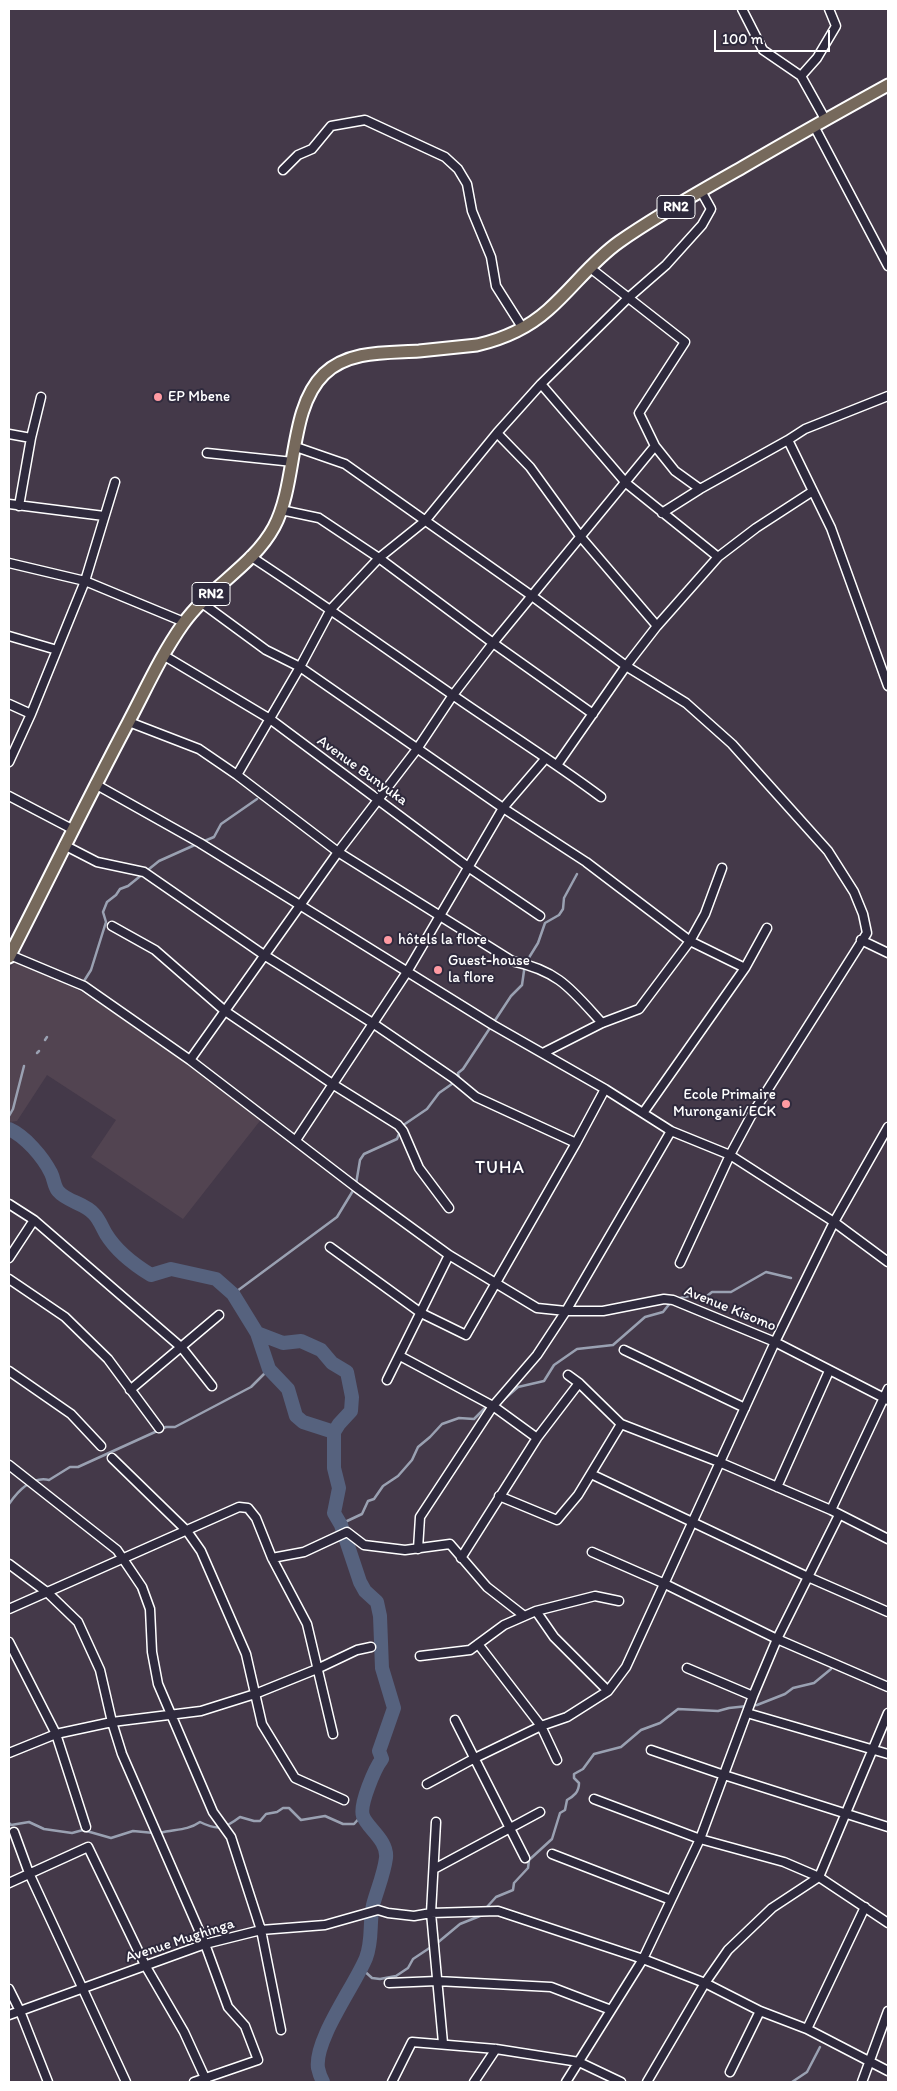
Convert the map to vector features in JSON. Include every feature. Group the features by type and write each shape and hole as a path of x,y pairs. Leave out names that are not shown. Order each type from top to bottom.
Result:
{"highway":[{"name":"RN2","path":"9,956 95,784 163,655 184,622 268,538 281,510 294,462 305,402 314,386 324,374 338,363 362,354 477,345 494,341 522,327 547,311 589,267 618,243 701,191 888,85"}],"street":[{"path":"742,9 763,50 801,76 820,122 888,266"},
{"path":"801,76 817,58 836,26 829,9"},
{"path":"282,170 298,155 312,148 331,126 365,120 445,157 458,169 467,184 472,211 490,257 496,286 522,327"},
{"path":"237,775 270,720 331,609 379,558 425,521 497,433 541,384 628,299 666,265 702,225 711,209 701,191"},
{"path":"589,267 685,342 639,413 655,446 675,471 700,490"},
{"path":"541,384 626,483 718,557"},
{"path":"662,513 805,429 888,396"},
{"path":"20,506 31,438 41,398"},
{"path":"497,433 530,466 580,536 657,626"},
{"path":"9,434 31,438"},
{"path":"788,440 831,528 888,686"},
{"path":"190,1060 338,852 417,748 453,695 493,643 655,446"},
{"path":"296,447 345,464 532,596 626,666 686,703 726,738 828,851 854,892 863,914 866,933 751,1116 730,1155 680,1264"},
{"path":"207,453 294,462"},
{"path":"9,762 31,714 85,581 115,482"},
{"path":"557,764 626,666 657,626 718,557 756,528 813,492"},
{"path":"9,504 104,516"},
{"path":"281,510 319,518 379,558 493,643 593,714"},
{"path":"250,556 331,609 453,695 557,764 601,797"},
{"path":"9,563 85,581 184,622"},
{"path":"202,603 266,650 300,667 503,808 586,862 690,940 745,968"},
{"path":"9,636 57,650"},
{"name":"Avenue Bunyuka","path":"163,655 270,720 468,867 540,916"},
{"path":"9,704 31,714"},
{"path":"128,722 199,749 237,775 338,852 512,961 544,970 564,982 602,1023"},
{"path":"296,1140 407,972 503,808 546,758"},
{"path":"95,784 200,843 493,1026 543,1052 670,1131 730,1155 834,1222 888,1262"},
{"path":"9,796 72,829"},
{"path":"64,845 97,862 145,873 264,955 374,1024 456,1080 476,1097 576,1143"},
{"path":"543,1052 602,1023 639,1009 690,940 705,914 722,868"},
{"path":"112,926 155,950 225,1011 334,1085 398,1125 419,1168 449,1208"},
{"path":"643,1113 745,968 767,928"},
{"path":"862,940 888,953"},
{"name":"Avenue Kisomo","path":"9,956 84,986 190,1060 449,1255 536,1308 566,1311 603,1311 664,1299 673,1300 775,1342 886,1399"},
{"path":"330,1247 421,1313 466,1335 576,1143 604,1089"},
{"path":"427,1784 475,1758 542,1726 567,1717 608,1692 626,1667 775,1342 834,1222 888,1128"},
{"path":"418,1549 420,1517 493,1406 537,1354 566,1311 670,1131"},
{"path":"9,1204 34,1220 182,1348 212,1386"},
{"path":"9,1258 34,1220"},
{"path":"387,1380 449,1255"},
{"path":"9,1279 65,1317 108,1359 159,1428"},
{"path":"130,1390 219,1315"},
{"path":"624,1350 745,1408"},
{"path":"400,1356 493,1406 537,1438"},
{"path":"9,1371 71,1414 101,1446"},
{"path":"777,1487 829,1371"},
{"path":"568,1375 580,1383 621,1424 719,1462 831,1510 888,1538"},
{"path":"461,1558 537,1438 580,1383"},
{"path":"831,1510 886,1399 888,1389"},
{"path":"499,1496 558,1520 591,1474 621,1424"},
{"path":"112,1458 187,1532 200,1551 246,1654 262,1724 295,1778 344,1800"},
{"path":"9,1465 117,1550 142,1587 150,1609 152,1652 158,1684 213,1812 232,1837 261,1930 281,2030"},
{"path":"591,1474 693,1524 888,1612"},
{"path":"9,1609 124,1560 239,1507 248,1508 256,1518 272,1558 307,1624 333,1734"},
{"path":"566,2082 643,1959 700,1840 753,1696 777,1639 839,1515"},
{"path":"272,1558 304,1552 343,1533 364,1545 405,1550 450,1544 487,1587 523,1615"},
{"path":"592,1552 665,1584 777,1639 888,1687"},
{"path":"9,1564 48,1593 78,1622 100,1670 112,1722 122,1754 156,1830 157,1839 205,1944 228,2007 246,2026 258,2060 206,2080 194,2082"},
{"path":"420,1656 470,1650 504,1625 523,1615 536,1611 595,1596 619,1601"},
{"path":"536,1611 554,1637 608,1692"},
{"path":"9,1642 56,1734 86,1826"},
{"path":"478,1644 542,1726 557,1760"},
{"path":"9,1753 56,1734 112,1722 201,1711 255,1694 317,1669 357,1650 371,1647"},
{"path":"687,1668 753,1696"},
{"path":"747,1713 888,1754"},
{"path":"647,2082 704,1984 728,1950 772,1908 818,1876 888,1713"},
{"path":"455,1720 525,1858"},
{"path":"651,1750 888,1827"},
{"path":"594,1799 700,1840 784,1862 818,1876 888,1923"},
{"path":"434,1869 540,1812"},
{"path":"436,1822 430,1913 443,2043"},
{"path":"14,1832 29,1873 126,2082"},
{"path":"9,1883 88,1847 145,1965 184,2032 206,2080"},
{"path":"552,1854 670,1900"},
{"path":"807,2029 865,1907"},
{"name":"Avenue Mughinga","path":"9,2016 205,1944 261,1930 325,1925 378,1910 414,1916 430,1913"},
{"path":"430,1913 498,1911 643,1959 704,1984 760,2011 807,2029 888,2071"},
{"path":"389,1982 437,1981 551,1987 611,2010"},
{"path":"9,1989 20,2011 48,2082"},
{"path":"730,2072 760,2011"},
{"path":"862,2082 888,2011"},
{"path":"392,2082 412,2042 443,2043 496,2049 579,2062 621,2082"},
{"path":"474,2082 496,2049"}],"shaded area":[{"path":"14,962 44,973 80,991 113,1011 189,1062 263,1117 183,1219 91,1157 116,1120 47,1075 17,1121 9,1122 9,972"}],"waterway":[{"path":"202,842 214,837 221,824 257,799"},
{"path":"84,981 91,970 106,922 103,912 107,902 120,889 128,886 159,861 197,844"},
{"path":"356,1184 360,1160 364,1154 397,1139 402,1126 427,1109 439,1093 459,1079 458,1073 463,1069 511,996 522,985 525,964 538,943 545,923 559,915 563,909 564,898 577,874"},
{"path":"9,1116 13,1109 24,1066"},
{"path":"9,1129 27,1142 43,1160 51,1173 58,1191 66,1198 90,1210 115,1246 138,1266 151,1275 171,1269 216,1279 233,1294 257,1333 283,1343 301,1341 321,1350 332,1363 347,1372 352,1397 351,1411 334,1432 334,1468 339,1488 334,1513 341,1525 360,1582 365,1591 377,1602 380,1616 382,1668 394,1708 379,1751 382,1759 368,1787 362,1811 365,1821 384,1846 386,1852 385,1864 373,1905 366,1958 336,2013 318,2056 318,2068 323,2082"},
{"path":"233,1294 337,1217 354,1189"},
{"path":"675,1299 690,1296 702,1300 712,1292 731,1292 766,1272 791,1278"},
{"path":"501,1402 518,1387 544,1381 554,1365 577,1349 613,1345 645,1317 663,1312 671,1302"},
{"path":"257,1333 269,1369 288,1389 296,1416 303,1422 334,1432"},
{"path":"9,1504 31,1482 43,1479 49,1480 70,1467 78,1467 166,1427 175,1427 251,1387 269,1369"},
{"path":"341,1525 362,1514 368,1501 374,1499 383,1486 398,1476 412,1460 418,1447 442,1424 459,1418 474,1419 488,1405"},
{"path":"486,1908 496,1897 513,1890 514,1883 528,1868 529,1860 552,1839 560,1813 565,1810 567,1800 578,1789 579,1783 574,1778 574,1774 583,1769 594,1754 621,1747 641,1730 660,1723 678,1709 718,1711 757,1705 785,1694 793,1688 814,1683 831,1669"},
{"path":"160,1833 185,1828 200,1822 216,1828 230,1824 240,1817 260,1821 266,1814 277,1812 283,1808 289,1808 301,1820 325,1816 343,1824 354,1824 362,1815"},
{"path":"9,1823 11,1825 29,1822 44,1829 72,1833 83,1830 111,1838 133,1831 154,1833"},
{"path":"436,1944 460,1924 480,1916 482,1913"},
{"path":"361,1968 372,1978 380,1979 396,1976 408,1968 413,1959 431,1947"},
{"path":"792,2082 807,2072 820,2047"}],"place":[{"name":"EP Mbene","path":"158,397"},
{"name":"hôtels la flore","path":"388,940"},
{"name":"Guest-house la flore","path":"438,970"},
{"name":"Ecole Primaire Murongani/ECK","path":"786,1104"}],"district":[{"name":"TUHA","path":"500,1168"}]}
